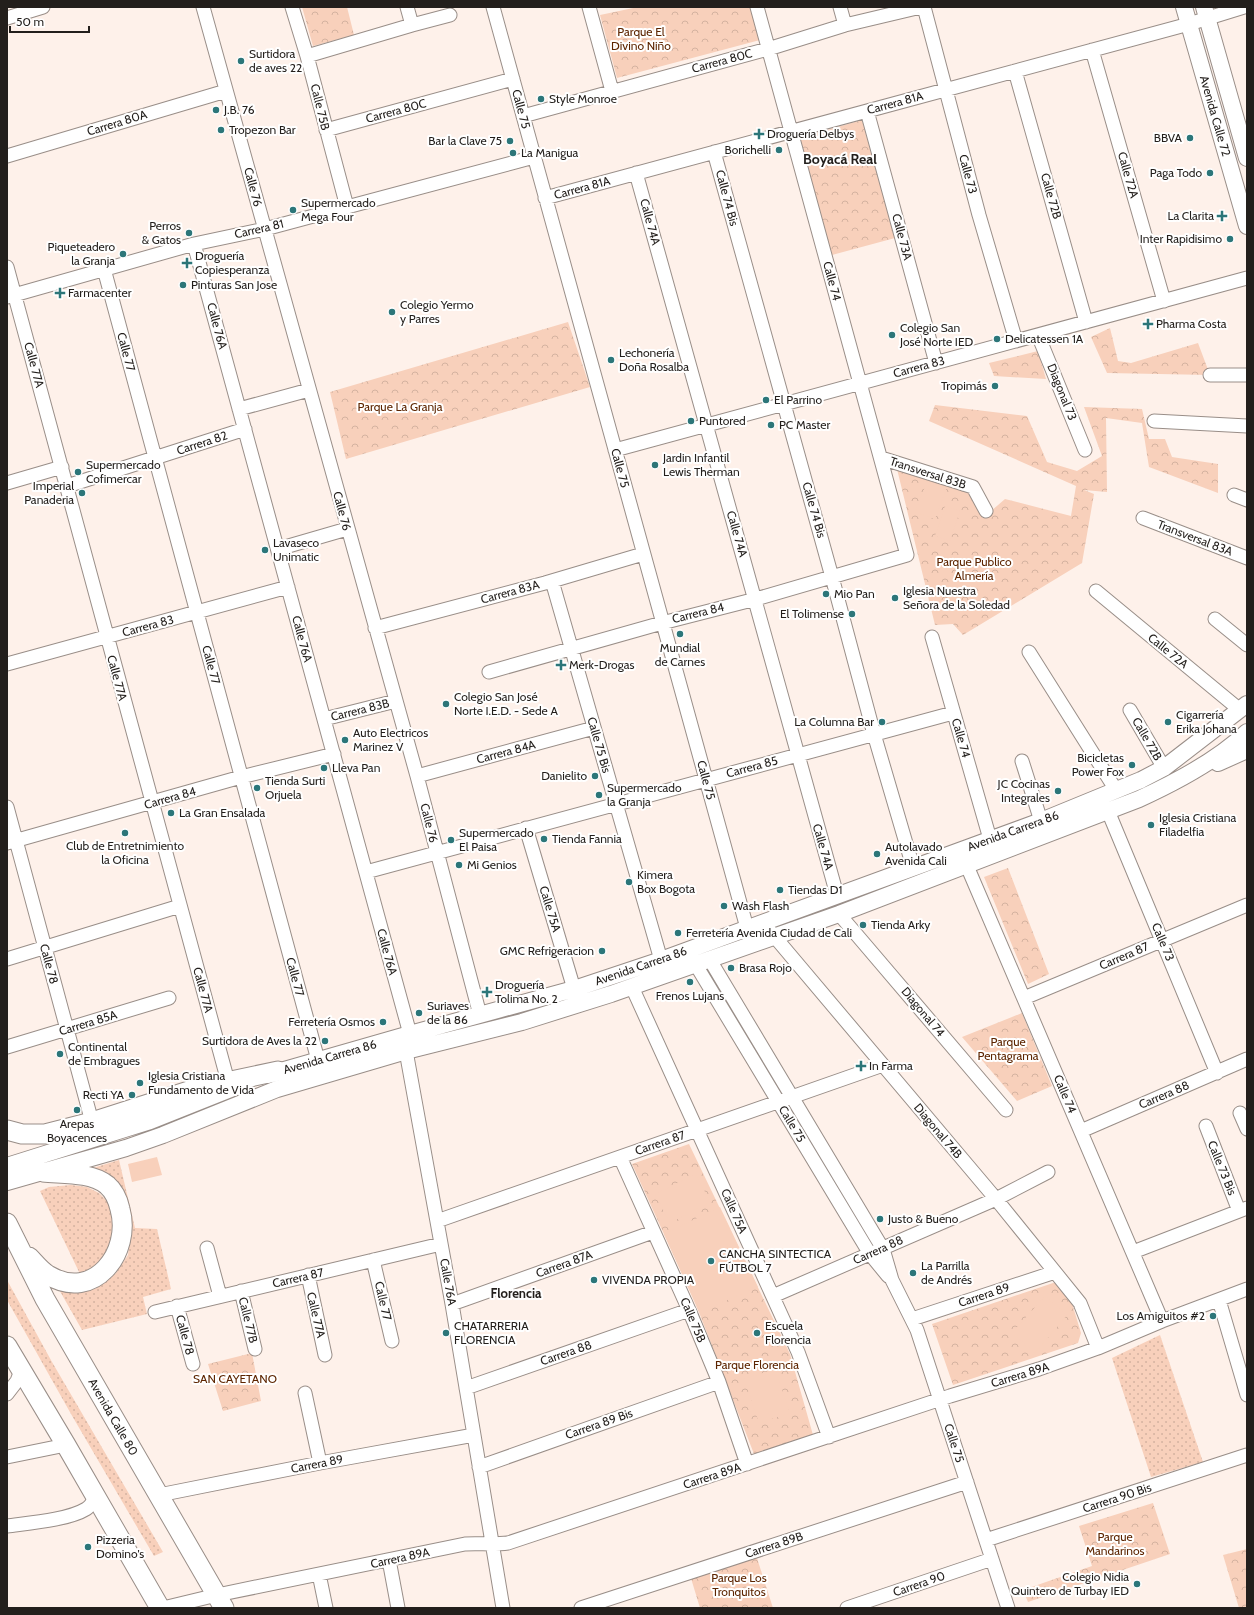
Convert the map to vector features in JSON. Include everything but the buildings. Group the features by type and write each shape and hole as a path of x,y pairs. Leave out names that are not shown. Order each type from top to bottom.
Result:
{"highway":[{"path":"7,1130 22,1134 45,1134 92,1122 198,1088 229,1085 278,1071"},
{"path":"16,1242 41,1270 49,1276 63,1282 73,1283 87,1281 97,1277 106,1270 122,1242 122,1220 118,1202 110,1189 100,1181 82,1175 43,1172"},
{"name":"Avenida Calle 80","path":"7,1223 49,1305 220,1602"},
{"path":"7,1346 161,1608"}],"main road":[{"name":"Avenida Calle 72","path":"1184,7 1247,226"},
{"name":"Avenida Calle 72","path":"1206,13 1247,158"},
{"name":"Avenida Carrera 86","path":"278,1071 574,989 661,960 1041,821 1141,780 1164,768 1244,707"},
{"name":"Avenida Carrera 86","path":"7,1182 126,1148 163,1135 277,1089 406,1052 522,1022 632,987 839,914 967,866 1164,788 1228,748 1247,732"},
{"path":"1164,788 1247,750"},
{"path":"7,1166 150,1121 229,1085"}],"street":[{"path":"7,18 43,7"},
{"name":"Calle 76","path":"203,7 347,529 417,776 480,1015"},
{"name":"Calle 75B","path":"292,7 307,56 347,207"},
{"path":"407,7 412,25"},
{"name":"Calle 75","path":"493,7 747,928"},
{"path":"589,7 612,91"},
{"name":"Calle 74","path":"757,7 907,555"},
{"path":"840,7 845,25"},
{"name":"Carrera 80C","path":"523,116 845,25 921,7"},
{"name":"Calle 73","path":"924,7 979,215 1016,341"},
{"name":"Carrera 81A","path":"545,198 1189,24 1206,13 1244,7"},
{"path":"307,56 450,15"},
{"name":"Calle 72A","path":"1092,50 1164,301"},
{"name":"Calle 72B","path":"1015,71 1086,322"},
{"name":"Carrera 80C","path":"326,130 513,79"},
{"name":"Carrera 80A","path":"7,156 226,91"},
{"name":"Calle 73A","path":"867,111 936,363"},
{"name":"Calle 74 Bis","path":"714,152 874,734 913,867"},
{"name":"Carrera 81","path":"11,296 194,244 265,229 534,157"},
{"name":"Calle 74A","path":"636,173 706,426 756,599 797,755 837,895"},
{"name":"Calle 76A","path":"194,244 410,1034"},
{"name":"Calle 77A","path":"7,266 11,296 62,467 106,637 229,1085"},
{"name":"Calle 77","path":"104,269 318,1060"},
{"name":"Carrera 83","path":"615,450 1247,278"},
{"name":"Diagonal 73","path":"1038,335 1085,450"},
{"path":"1210,374 1247,375"},
{"path":"239,409 309,390"},
{"path":"1154,421 1247,426"},
{"name":"Carrera 82","path":"67,486 245,429"},
{"name":"Transversal 83B","path":"881,458 973,487 986,511"},
{"path":"7,483 62,467"},
{"path":"1234,496 1247,500"},
{"name":"Transversal 83A","path":"1143,518 1247,558"},
{"path":"278,549 347,529"},
{"name":"Carrera 83A","path":"375,628 644,554"},
{"name":"Carrera 84","path":"489,672 662,623 756,599 907,555"},
{"name":"Calle 75 Bis","path":"552,580 661,960"},
{"name":"Carrera 83","path":"7,664 288,587"},
{"name":"Calle 72A","path":"1096,591 1244,707"},
{"path":"1215,619 1247,645"},
{"name":"Calle 74","path":"932,637 990,839"},
{"path":"1030,652 1116,790"},
{"name":"Carrera 83B","path":"324,719 396,701"},
{"name":"Calle 72B","path":"1130,710 1164,768"},
{"name":"Carrera 85","path":"366,872 953,713"},
{"name":"Carrera 84A","path":"417,776 594,728"},
{"name":"Carrera 84","path":"12,842 241,777 334,754"},
{"path":"1022,760 1041,821"},
{"name":"Calle 78","path":"7,807 12,842 45,947 92,1122"},
{"name":"Calle 73","path":"1108,811 1217,1072"},
{"name":"Calle 75A","path":"526,828 574,989"},
{"name":"Calle 74","path":"967,866 1162,1321"},
{"name":"Carrera 87","path":"1024,998 1247,905"},
{"path":"7,959 180,906"},
{"name":"Diagonal 74","path":"839,914 1006,1110"},
{"name":"Diagonal 74B","path":"762,922 996,1199 1080,1303 1098,1348"},
{"path":"661,960 678,971"},
{"name":"Calle 75","path":"703,962 792,1097 883,1249 892,1280 912,1319 940,1399 1008,1608"},
{"name":"Calle 75","path":"703,962 778,1102 870,1254 892,1280"},
{"name":"Calle 75A","path":"632,987 798,1352 829,1437"},
{"name":"Carrera 85A","path":"7,1047 169,998"},
{"name":"Calle 76A","path":"406,1052 452,1304 503,1608"},
{"name":"Carrera 88","path":"1081,1131 1247,1060"},
{"name":"Carrera 87","path":"437,1221 883,1065"},
{"path":"1240,1113 1247,1129"},
{"name":"Calle 73 Bis","path":"1206,1126 1243,1209"},
{"name":"Calle 75B","path":"620,1157 689,1310 719,1382 747,1464"},
{"name":"Carrera 88","path":"773,1296 996,1199 1048,1172"},
{"path":"1133,1252 1243,1209"},
{"name":"Carrera 87A","path":"452,1304 653,1232"},
{"name":"Carrera 87","path":"155,1312 441,1244"},
{"path":"207,1248 220,1296"},
{"name":"Calle 77","path":"373,1260 392,1341"},
{"name":"Carrera 89","path":"912,1319 1055,1272"},
{"name":"Calle 77A","path":"308,1275 325,1355"},
{"name":"Carrera 89A","path":"161,1608 220,1602 319,1574 465,1544 492,1545 508,1543 940,1399 1039,1369 1098,1348 1162,1321 1247,1289"},
{"name":"Calle 77B","path":"241,1291 255,1349"},
{"path":"1220,1300 1247,1395"},
{"name":"Calle 78","path":"177,1306 193,1364"},
{"name":"Carrera 88","path":"466,1388 689,1310"},
{"path":"7,1394 17,1381 21,1372"},
{"name":"Carrera 89 Bis","path":"479,1466 719,1382"},
{"path":"305,1393 320,1463"},
{"name":"Carrera 89","path":"159,1496 320,1463 474,1435"},
{"path":"7,1457 66,1445"},
{"name":"Carrera 90 Bis","path":"986,1540 1247,1455"},
{"name":"Carrera 89B","path":"581,1608 967,1482"},
{"path":"7,1526 77,1513 87,1508 96,1497"},
{"name":"Carrera 90","path":"847,1608 992,1559"},
{"path":"389,1560 398,1608"},
{"path":"319,1574 326,1608"}],"green space":[{"path":"302,7 347,7 354,35 313,46"},
{"name":"Parque El Divino Niño","path":"638,7 751,7 760,40 617,78 600,15"},
{"path":"862,120 895,238 832,255 799,138"},
{"name":"Parque La Granja","path":"568,322 590,387 346,459 330,392"},
{"path":"1110,328 1118,361 1131,363 1198,343 1210,375 1107,373 1091,337"},
{"path":"1038,351 1046,379 994,376 989,363"},
{"name":"Parque Publico Almería","path":"935,405 1027,416 1047,462 1077,471 1102,456 1084,407 1142,409 1149,439 1165,439 1172,457 1218,464 1218,493 1149,467 1142,423 1106,418 1107,492 1084,490 1094,494 1082,563 963,635 953,624 935,625 897,469 968,491 983,518 1005,499 1071,516 1076,486 929,421"},
{"path":"928,479 947,487 935,519 915,512"},
{"path":"945,506 960,511 950,541 935,536"},
{"path":"1008,868 1049,974 1028,984 984,877"},
{"name":"Parque Pentagrama","path":"1022,1013 1052,1086 1017,1101 962,1037"},
{"name":"Parque Florencia","path":"689,1144 790,1354 813,1435 754,1454 695,1302 632,1164"},
{"path":"157,1157 162,1175 132,1182 128,1164"},
{"path":"119,1160 135,1228 157,1229 171,1289 143,1297 147,1314 82,1330 57,1286 73,1291 95,1289 116,1273 128,1255 131,1227 93,1168"},
{"path":"696,1174 710,1202 670,1223 655,1194"},
{"path":"71,1185 87,1187 99,1193 107,1201 114,1213 111,1254 81,1276 40,1191 49,1187"},
{"name":"CANCHA SINTECTICA FÚTBOL 7","path":"720,1207 758,1287 699,1312 664,1234"},
{"path":"7,1280 52,1362 163,1552 154,1556 71,1414 7,1300"},
{"path":"1056,1282 1071,1300 1081,1333 1078,1343 953,1385 932,1324"},
{"path":"1045,1296 1067,1315 1035,1353 1012,1333"},
{"path":"1160,1335 1203,1462 1151,1477 1112,1358"},
{"name":"SAN CAYETANO","path":"252,1353 261,1401 223,1411 208,1364"},
{"path":"775,1369 790,1413 759,1423 744,1379"},
{"name":"Parque Mandarinos","path":"1153,1503 1170,1554 1028,1602 1023,1590 1092,1566 1079,1526"},
{"path":"1247,1549 1247,1608 1239,1608 1223,1555"},
{"name":"Parque Los Tronquitos","path":"756,1555 773,1608 700,1608 690,1575"}],"place":[{"name":"Surtidora de aves 22","path":"241,61"},
{"name":"Style Monroe","path":"541,99"},
{"name":"J.B. 76","path":"216,110"},
{"name":"Tropezon Bar","path":"221,130"},
{"name":"Droguería Delbys","path":"759,134"},
{"name":"BBVA","path":"1190,138"},
{"name":"Bar la Clave 75","path":"510,141"},
{"name":"Borichelli","path":"779,150"},
{"name":"La Manigua","path":"513,153"},
{"name":"Paga Todo","path":"1210,173"},
{"name":"Supermercado Mega Four","path":"293,210"},
{"name":"La Clarita","path":"1222,216"},
{"name":"Perros & Gatos","path":"189,233"},
{"name":"Inter Rapidisimo","path":"1230,239"},
{"name":"Piqueteadero la Granja","path":"123,254"},
{"name":"Droguería Copiesperanza","path":"187,263"},
{"name":"Pinturas San Jose","path":"183,285"},
{"name":"Farmacenter","path":"60,293"},
{"name":"Colegio Yermo y Parres","path":"392,312"},
{"name":"Pharma Costa","path":"1148,324"},
{"name":"Colegio San José Norte IED","path":"892,335"},
{"name":"Delicatessen 1A","path":"997,339"},
{"name":"Lechonería Doña Rosalba","path":"611,360"},
{"name":"Tropimás","path":"995,386"},
{"name":"El Parrino","path":"766,400"},
{"name":"Puntored","path":"691,421"},
{"name":"PC Master","path":"771,425"},
{"name":"Jardin Infantil Lewis Therman","path":"655,465"},
{"name":"Supermercado Cofimercar","path":"78,472"},
{"name":"Imperial Panaderia","path":"82,493"},
{"name":"Lavaseco Unimatic","path":"265,550"},
{"name":"Mio Pan","path":"826,594"},
{"name":"Iglesia Nuestra Señora de la Soledad","path":"895,598"},
{"name":"El Tolimense","path":"852,614"},
{"name":"Mundial de Carnes","path":"680,634"},
{"name":"Merk-Drogas","path":"561,665"},
{"name":"Colegio San José Norte I.E.D. - Sede A","path":"446,704"},
{"name":"La Columna Bar","path":"882,722"},
{"name":"Cigarrería Erika Johana","path":"1168,722"},
{"name":"Auto Electricos Marinez V","path":"345,740"},
{"name":"Bicicletas Power Fox","path":"1132,765"},
{"name":"Lleva Pan","path":"324,768"},
{"name":"Danielito","path":"595,776"},
{"name":"Tienda Surti Orjuela","path":"257,788"},
{"name":"JC Cocinas Integrales","path":"1058,791"},
{"name":"Supermercado la Granja","path":"599,795"},
{"name":"La Gran Ensalada","path":"171,813"},
{"name":"Iglesia Cristiana Filadelfia","path":"1151,825"},
{"name":"Club de Entretnimiento la Oficina","path":"125,833"},
{"name":"Tienda Fannia","path":"544,839"},
{"name":"Supermercado El Paisa","path":"451,840"},
{"name":"Autolavado Avenida Cali","path":"877,854"},
{"name":"Mi Genios","path":"459,865"},
{"name":"Kimera Box Bogota","path":"629,882"},
{"name":"Tiendas D1","path":"780,890"},
{"name":"Wash Flash","path":"724,906"},
{"name":"Tienda Arky","path":"863,925"},
{"name":"Ferretería Avenida Ciudad de Cali","path":"678,933"},
{"name":"GMC Refrigeracion","path":"602,951"},
{"name":"Brasa Rojo","path":"731,968"},
{"name":"Frenos Lujans","path":"690,982"},
{"name":"Droguería Tolima No. 2","path":"487,992"},
{"name":"Suriaves de la 86","path":"419,1013"},
{"name":"Ferretería Osmos","path":"383,1022"},
{"name":"Surtidora de Aves la 22","path":"325,1041"},
{"name":"Continental de Embragues","path":"60,1054"},
{"name":"In Farma","path":"861,1066"},
{"name":"Iglesia Cristiana Fundamento de Vida","path":"140,1083"},
{"name":"Recti YA","path":"132,1095"},
{"name":"Arepas Boyacences","path":"77,1110"},
{"name":"Justo & Bueno","path":"880,1219"},
{"name":"CANCHA SINTECTICA FÚTBOL 7","path":"711,1261"},
{"name":"La Parrilla de Andrés","path":"913,1273"},
{"name":"VIVENDA PROPIA","path":"594,1280"},
{"name":"Los Amiguitos #2","path":"1213,1316"},
{"name":"CHATARRERIA FLORENCIA","path":"446,1333"},
{"name":"Escuela Florencia","path":"757,1333"},
{"name":"Pizzeria Domino's","path":"88,1547"},
{"name":"Colegio Nidia Quintero de Turbay IED","path":"1137,1584"}],"district":[{"name":"Boyacá Real","path":"840,159"},
{"name":"Florencia","path":"516,1293"}]}
